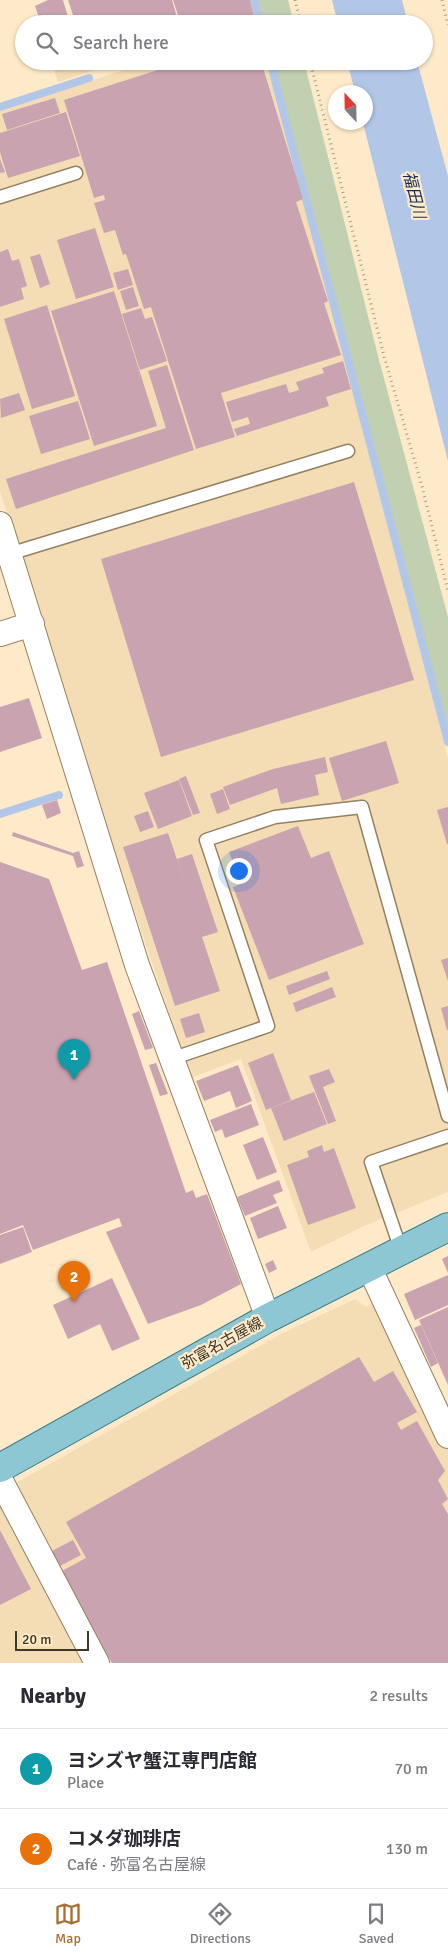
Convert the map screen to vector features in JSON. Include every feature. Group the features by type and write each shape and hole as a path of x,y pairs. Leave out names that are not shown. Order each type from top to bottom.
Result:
{"main road":[{"name":"弥富名古屋線","path":"0,1468 268,1318 448,1226"}],"street":[{"path":"0,524 137,965 268,1318"},
{"path":"0,634 32,624"},
{"path":"368,1267 448,1436"},
{"path":"0,1479 97,1663"}],"lane":[{"path":"0,197 76,173"},
{"path":"10,554 348,451"},
{"path":"171,1059 268,1026 206,840 274,817 362,807 448,1116"},
{"path":"401,1250 371,1162 448,1136"}],"path":[{"path":"295,0 299,15"},
{"path":"442,0 448,25"},
{"path":"312,70 384,356 422,486 448,591"}],"shaded area":[{"path":"54,70 95,70 58,82"},
{"path":"124,70 269,70 448,759 448,1192 364,1226 311,1252 241,1059 191,1078 97,800 0,491 0,111"},
{"path":"355,1299 366,1307 379,1300 448,1448 448,1663 105,1663 14,1484 283,1333"},
{"path":"0,1505 44,1587 85,1663 0,1663"}],"green space":[{"path":"257,0 288,0 292,15 261,15"},
{"path":"274,70 306,70 378,356 448,617 448,731"}],"water":[{"path":"332,0 402,0 406,15 336,15"},
{"name":"福田川","path":"349,70 419,70 448,176 448,461 365,130 373,130 373,85 353,85"}],"building":[{"path":"48,0 63,0 67,15 38,15 35,6"},
{"path":"68,0 172,0 176,15 73,15"},
{"path":"173,0 250,0 254,15 178,15"},
{"path":"158,70 264,70 303,199 296,202 328,301 324,303 341,355 221,393 235,437 196,449 151,307 144,309 126,254 123,255 115,230 104,233 94,203 105,200 104,195 94,198 64,100"},
{"path":"55,98 60,113 7,130 2,114"},
{"path":"66,112 80,156 8,178 0,152 0,133"},
{"path":"0,159 5,172 0,173"},
{"path":"95,228 114,287 76,299 57,240"},
{"path":"8,249 12,261 19,259 27,286 21,288 24,299 0,307 0,252"},
{"path":"40,254 50,284 40,288 30,257"},
{"path":"128,269 133,285 118,290 113,273"},
{"path":"133,287 139,306 126,310 120,291"},
{"path":"114,291 157,426 94,446 51,311"},
{"path":"47,305 75,396 32,409 4,319"},
{"path":"141,308 145,319 152,317 167,361 140,370 122,314"},
{"path":"343,361 351,389 326,397 329,406 237,436 234,429 250,424 248,417 232,422 226,402 286,384 289,393 299,390 296,382 324,373 322,368"},
{"path":"167,365 194,450 16,509 6,479 166,428 148,371"},
{"path":"19,393 25,410 1,418 0,399"},
{"path":"78,401 90,439 41,454 29,416"},
{"path":"354,482 414,680 161,757 101,559"},
{"path":"29,698 42,738 0,752 0,707"},
{"path":"386,741 399,783 342,801 329,758"},
{"path":"325,757 328,772 315,775 319,795 281,804 277,788 230,805 223,787 273,769"},
{"path":"186,776 200,813 193,815 179,779"},
{"path":"179,780 192,816 158,829 144,793"},
{"path":"223,789 230,809 217,814 210,794"},
{"path":"57,800 61,813 47,819 42,805"},
{"path":"448,807 448,844 447,844 437,810"},
{"path":"148,811 154,827 140,832 134,816"},
{"path":"298,826 311,858 329,851 364,944 269,980 233,887 241,884 229,852"},
{"path":"13,832 73,853 79,851 84,866 77,868 73,856 12,836"},
{"path":"168,833 186,886 177,859 192,854 218,932 202,937 220,991 175,1006 123,847"},
{"path":"0,862 49,879 82,970 107,962 186,1193 193,1190 196,1198 207,1194 241,1284 201,1305 148,1324 106,1232 122,1226 119,1218 33,1250 23,1225 0,1234"},
{"path":"448,958 448,981 441,960"},
{"path":"327,971 330,979 289,995 286,986"},
{"path":"332,987 336,997 296,1012 293,1003"},
{"path":"448,1006 448,1030 447,1030 441,1008"},
{"path":"139,1011 153,1048 145,1050 132,1014"},
{"path":"199,1013 205,1032 186,1038 180,1019"},
{"path":"273,1053 291,1100 266,1110 248,1063"},
{"path":"156,1063 168,1094 160,1096 149,1065"},
{"path":"238,1065 252,1101 236,1108 230,1091 204,1101 196,1081"},
{"path":"329,1069 335,1082 323,1087 336,1121 328,1124 309,1076"},
{"path":"314,1092 327,1124 284,1141 271,1108"},
{"path":"251,1104 259,1125 225,1138 222,1129 215,1132 210,1120"},
{"path":"263,1137 277,1172 257,1180 243,1145"},
{"path":"322,1145 324,1152 334,1148 356,1208 308,1225 287,1165 309,1157 307,1151"},
{"path":"279,1180 283,1191 273,1195 277,1203 245,1216 237,1197"},
{"path":"278,1206 287,1228 258,1239 250,1218"},
{"path":"23,1227 32,1252 0,1264 0,1235"},
{"path":"448,1256 448,1273 442,1259"},
{"path":"273,1260 277,1269 269,1273 265,1264"},
{"path":"448,1275 448,1305 415,1320 404,1294"},
{"path":"112,1278 140,1339 112,1351 100,1324 68,1339 53,1305"},
{"path":"448,1307 448,1385 419,1320"},
{"path":"421,1325 438,1363 431,1367 414,1328"},
{"path":"359,1357 374,1382 393,1371 417,1412 397,1423 401,1430 417,1421 445,1471 438,1480 448,1499 442,1504 448,1514 448,1663 112,1663 60,1572 86,1558 66,1522"},
{"path":"0,1530 31,1589 0,1605"},
{"path":"73,1540 81,1555 60,1566 52,1551"}],"waterway":[{"path":"254,0 258,15"},
{"path":"272,70 448,742"},
{"path":"0,107 89,78"},
{"path":"0,814 59,795"}],"place":[{"name":"ヨシズヤ蟹江専門店館","path":"74,1080"},
{"name":"コメダ珈琲店","path":"74,1302"}]}
